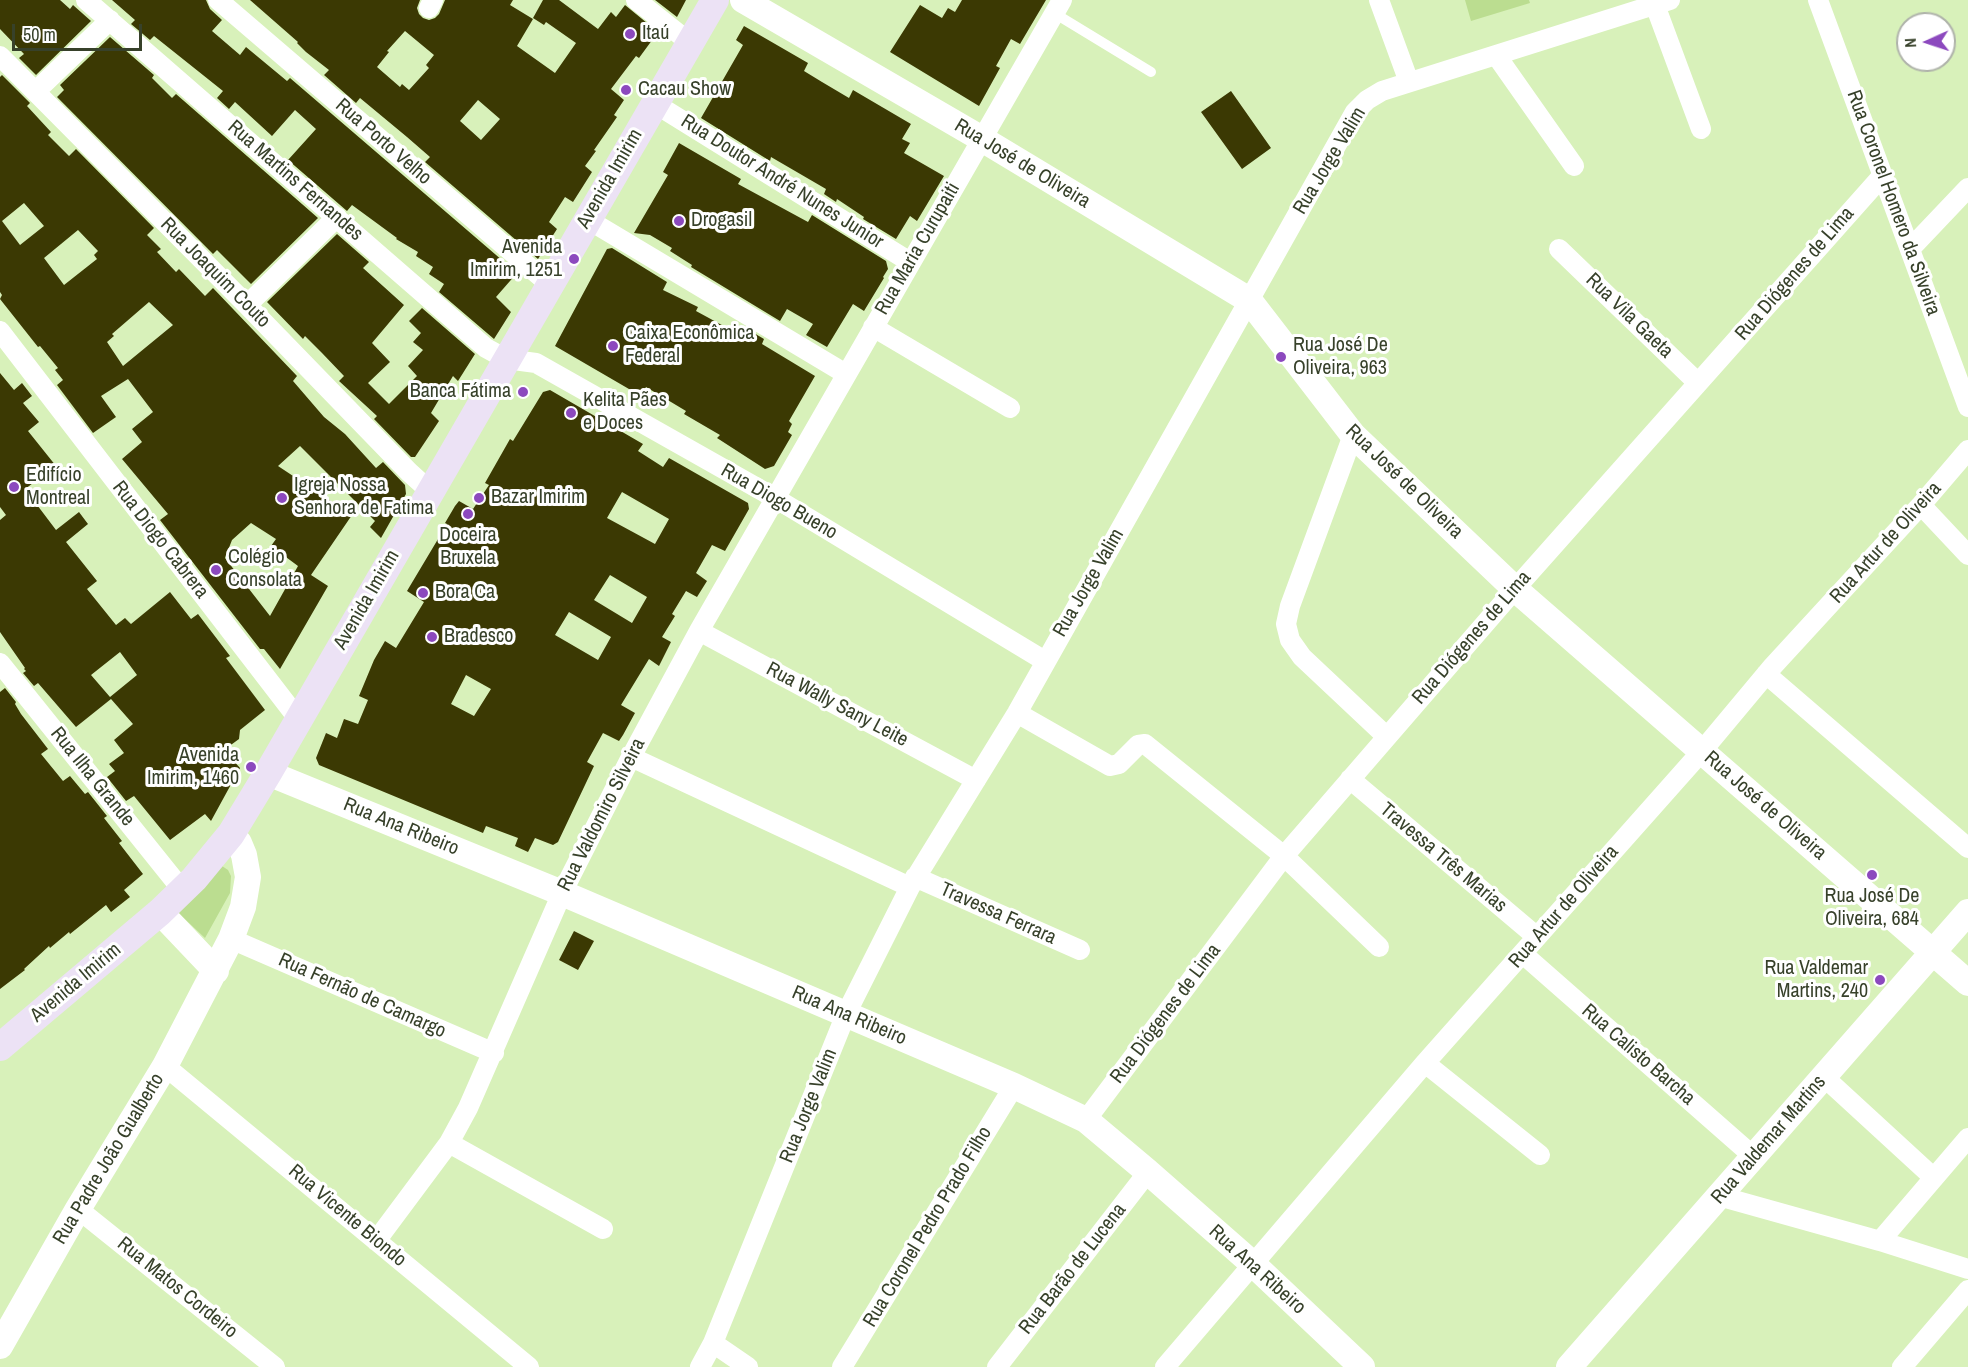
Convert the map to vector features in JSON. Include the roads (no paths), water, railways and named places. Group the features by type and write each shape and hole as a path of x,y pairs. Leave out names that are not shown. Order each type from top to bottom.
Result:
{"main road":[{"name":"Avenida Imirim","path":"0,1047 183,891 231,834 714,0"}],"street":[{"name":"Rua Martins Fernandes","path":"86,0 486,348 506,359"},
{"name":"Rua Porto Velho","path":"218,0 549,284"},
{"path":"636,0 688,42"},
{"name":"Rua José de Oliveira","path":"743,0 982,139 1249,300 1353,435 1515,589 1968,983"},
{"path":"1379,0 1409,82"},
{"name":"Rua Coronel Homero da Silveira","path":"1818,0 1968,407"},
{"path":"1662,3 1701,129"},
{"name":"Rua Jorge Valim","path":"700,1367 713,1343 846,1014 913,882 1017,713 1355,112 1367,100 1382,91 1662,3"},
{"name":"Rua Maria Curupaiti","path":"775,498 1058,7"},
{"path":"36,91 110,20"},
{"path":"1496,55 1574,166"},
{"name":"Rua Joaquim Couto","path":"0,56 430,491"},
{"name":"Rua Doutor André Nunes Junior","path":"654,103 910,262"},
{"name":"Rua Diógenes de Lima","path":"1086,1120 1284,856 1515,589 1883,175"},
{"path":"1910,249 1968,188"},
{"path":"247,305 337,217"},
{"path":"587,219 846,374"},
{"name":"Rua Vila Gaeta","path":"1559,249 1698,383"},
{"path":"873,327 1010,408"},
{"name":"Rua Diogo Cabrera","path":"0,331 298,720"},
{"name":"Rua Diogo Bueno","path":"506,359 536,363 775,498 1045,661"},
{"path":"1353,435 1290,606 1286,624 1290,640 1302,657 1386,736"},
{"name":"Rua Artur de Oliveira","path":"1165,1367 1425,1063 1702,751 1766,674 1921,505 1968,450"},
{"name":"Rua Valdomiro Silveira","path":"376,1241 449,1143 468,1108 562,893 631,757 775,498"},
{"path":"1921,505 1968,555"},
{"name":"Rua Wally Sany Leite","path":"699,631 976,780"},
{"name":"Rua Ilha Grande","path":"0,663 183,891"},
{"path":"1766,674 1968,848"},
{"path":"1017,713 1110,766 1119,764 1137,745 1145,744 1284,856 1378,947"},
{"name":"Travessa Ferrara","path":"631,757 913,882 1080,950"},
{"name":"Rua Ana Ribeiro","path":"268,773 562,893 1014,1086 1086,1120 1254,1265 1362,1367"},
{"name":"Travessa Três Marias","path":"1350,779 1537,937"},
{"name":"Rua Padre João Gualberto","path":"0,1346 78,1209 165,1066 231,939 243,907 248,877 244,855 239,843 231,834"},
{"path":"160,912 216,971"},
{"name":"Rua Valdemar Martins","path":"1569,1367 1968,912"},
{"name":"Rua Fernão de Camargo","path":"231,939 494,1053"},
{"name":"Rua Calisto Barcha","path":"1523,954 1754,1156"},
{"path":"1425,1063 1540,1155"},
{"name":"Rua Vicente Biondo","path":"165,1066 529,1367"},
{"path":"1824,1077 1934,1178"},
{"name":"Rua Coronel Pedro Prado Filho","path":"842,1367 1014,1086"},
{"path":"1880,1241 1968,1138"},
{"path":"449,1143 603,1228"},
{"name":"Rua Barão de Lucena","path":"997,1367 1148,1172"},
{"path":"1719,1196 1880,1241 1968,1269"},
{"name":"Rua Matos Cordeiro","path":"78,1209 275,1367"},
{"path":"1902,1367 1968,1290"},
{"path":"713,1343 748,1367"}],"lane":[{"path":"1058,7 1151,72"}],"place":[{"name":"Itaú","path":"630,34"},
{"name":"Cacau Show","path":"626,90"},
{"name":"Drogasil","path":"679,221"},
{"name":"Avenida Imirim, 1251","path":"574,259"},
{"name":"Caixa Econômica Federal","path":"613,346"},
{"name":"Rua José De Oliveira, 963","path":"1281,357"},
{"name":"Banca Fátima","path":"523,392"},
{"name":"Kelita Pães e Doces","path":"571,413"},
{"name":"Edifício Montreal","path":"14,487"},
{"name":"Igreja Nossa Senhora de Fatima","path":"282,498"},
{"name":"Bazar Imirim","path":"479,498"},
{"name":"Doceira Bruxela","path":"468,514"},
{"name":"Colégio Consolata","path":"216,570"},
{"name":"Bora Ca","path":"423,593"},
{"name":"Bradesco","path":"432,637"},
{"name":"Avenida Imirim, 1460","path":"251,767"},
{"name":"Rua José De Oliveira, 684","path":"1872,875"},
{"name":"Rua Valdemar Martins, 240","path":"1880,980"}]}
